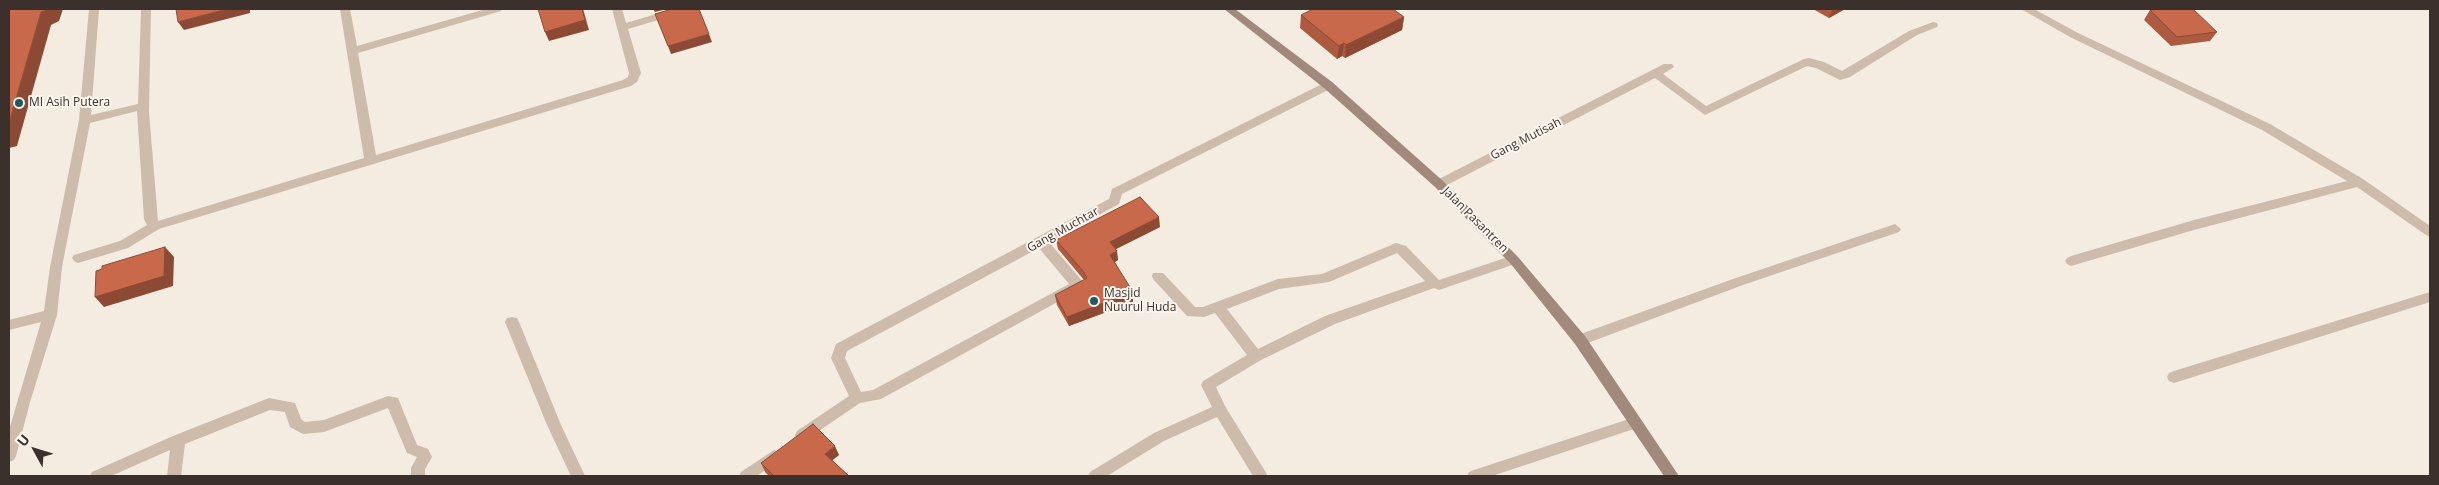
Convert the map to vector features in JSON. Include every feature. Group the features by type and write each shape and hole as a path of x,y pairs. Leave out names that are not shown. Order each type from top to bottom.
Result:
{"main road":[{"name":"Jalan Pasantren","path":"1230,9 1328,85 1439,184 1514,260 1580,340 1672,476"}],"street":[{"path":"9,456 23,402 50,315 56,267 85,120 94,9"},
{"path":"146,9 144,106 150,219 155,226"},
{"path":"345,9 371,162"},
{"path":"351,52 497,9"},
{"path":"78,258 124,245 146,234 155,226 627,83 633,80 636,72 617,9"},
{"path":"623,27 684,9"},
{"path":"2026,9 2074,35 2266,128 2359,182 2430,232"},
{"path":"1656,74 1705,111 1804,63 1809,62 1820,65 1840,76 1846,74 1913,33 1933,25"},
{"name":"Gang Mutisah","path":"1439,184 1668,67"},
{"name":"Gang Muchtar","path":"856,398 838,358 841,348 1115,202 1116,192 1328,85"},
{"path":"85,120 144,106"},
{"path":"2071,261 2194,225 2359,182"},
{"path":"1580,340 1747,279 1895,229"},
{"path":"746,476 820,421 856,398 876,395 1078,286 1041,242"},
{"path":"1158,276 1192,312 1204,312 1278,284 1324,279 1396,248 1402,249 1434,284"},
{"path":"1261,476 1220,410 1208,384 1256,356 1330,320 1434,284 1439,285 1514,260"},
{"path":"2174,377 2430,297"},
{"path":"1218,307 1256,356"},
{"path":"9,325 50,315"},
{"path":"512,322 554,425 578,476"},
{"path":"97,476 178,440 269,404 290,407 295,423 303,428 324,426 388,402 393,402 412,449 424,453 425,457 418,468 418,476"},
{"path":"1095,476 1159,437 1220,410"},
{"path":"1474,476 1635,422"},
{"path":"174,476 178,440"}],"building":[{"path":"9,9 49,9 41,12 9,123"},
{"path":"176,9 227,9 178,22"},
{"path":"538,9 582,9 585,20 545,32"},
{"path":"672,9 699,9 709,34 668,46 655,14"},
{"path":"1313,9 1393,9 1404,17 1346,45 1344,43 1339,46 1301,15"},
{"path":"2193,9 2217,32 2177,37 2150,10"},
{"path":"1140,197 1159,217 1110,242 1117,251 1110,255 1133,292 1067,317 1055,295 1087,278 1056,240"},
{"path":"165,247 164,276 95,297 96,271 102,269 102,266"},
{"path":"813,424 835,446 825,454 849,476 774,476 761,463"}],"place":[{"name":"MI Asih Putera","path":"19,103"},
{"name":"Masjid Nuurul Huda","path":"1094,301"}]}
